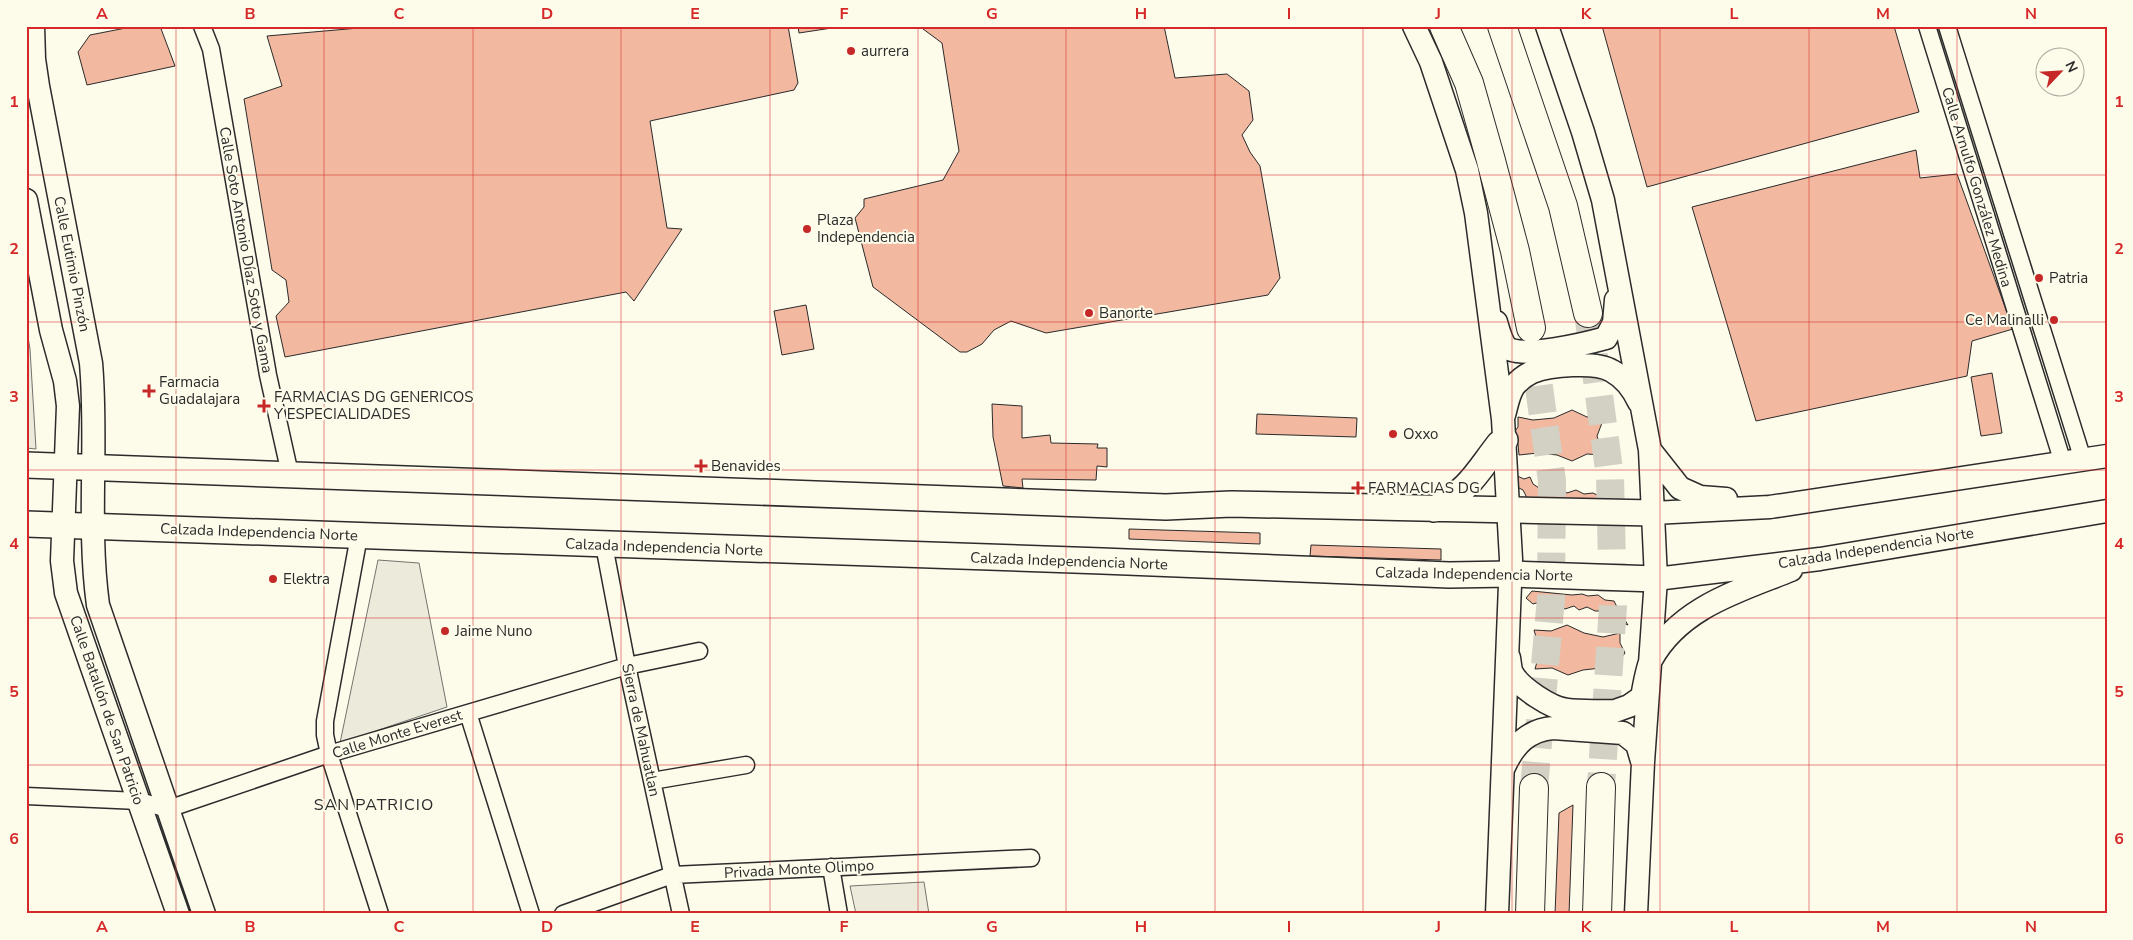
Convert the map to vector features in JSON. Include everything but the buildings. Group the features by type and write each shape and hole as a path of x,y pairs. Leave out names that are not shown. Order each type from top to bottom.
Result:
{"highway":[{"path":"1444,26 1469,83 1515,251 1531,328"},
{"path":"1502,26 1563,206 1588,313"},
{"path":"1597,914 1601,787"},
{"path":"1530,914 1534,788"}],"main road":[{"path":"1434,509 1452,499 1468,486 1499,444 1504,430"},
{"path":"26,465 65,468 290,474 1166,507 1231,504 1653,514"},
{"name":"Calzada Independencia Norte","path":"26,524 63,514 92,514 359,536 1102,561 1449,575 1511,574 1656,579"}],"street":[{"name":"Calle Eutimio Pinzón","path":"33,26 34,59 90,363 94,397 92,514"},
{"path":"34,59 49,26"},
{"name":"Calle Soto Antonio Díaz Soto y Gama","path":"202,26 211,49 268,375 290,474"},
{"path":"1414,26 1431,62 1467,170 1476,213 1504,430 1511,574 1497,914"},
{"path":"1548,26 1603,200 1650,450 1656,579 1643,762 1636,914"},
{"name":"Calle Arnulfo González Medina","path":"1927,26 2073,461"},
{"name":"Calle Arnulfo González Medina","path":"1947,26 2073,461"},
{"path":"26,200 51,330 65,381 68,406 63,514"},
{"path":"39,263 70,257"},
{"path":"1486,292 1506,347 1515,352 1567,348 1606,338 1614,323 1617,278"},
{"path":"1504,430 1510,394 1522,378 1541,369 1589,365 1611,370 1632,387 1644,412"},
{"path":"1650,450 1680,488 1689,493 1711,499 1723,498 1756,507 1770,507"},
{"path":"1653,514 1770,507 2107,456"},
{"name":"Calzada Independencia Norte","path":"1656,579 1820,559 2107,511"},
{"name":"Calle Batallón de San Patricio","path":"63,514 62,561 66,593 178,914"},
{"name":"Calle Batallón de San Patricio","path":"92,514 93,570 98,605 204,914"},
{"path":"359,536 325,735 329,754 380,914"},
{"name":"Sierra de Mahuatlan","path":"604,545 681,914"},
{"path":"1507,652 1512,672 1526,688 1555,706 1566,710 1615,711 1629,706 1642,697 1650,661 1671,633 1691,614 1728,595 1820,559"},
{"name":"Calle Monte Everest","path":"168,809 329,754 628,666 699,651"},
{"path":"468,713 531,914"},
{"path":"1503,768 1510,754 1525,737 1542,729 1553,728 1623,733 1637,744 1643,762"},
{"path":"652,781 746,765"},
{"path":"26,796 139,801 168,809"},
{"name":"Privada Monte Olimpo","path":"563,914 672,875 926,863 939,871 952,872 964,868 971,861 1031,858"},
{"path":"831,868 839,914"}],"shaded area":[{"path":"26,325 30,349 36,449 26,448"},
{"path":"378,560 419,563 447,707 340,743"},
{"path":"924,882 929,914 856,914 850,886"}],"tunnel":[{"path":"1588,313 1610,477 1613,606 1601,787"},
{"path":"1533,344 1552,481 1551,598 1534,788"}],"place":[{"name":"aurrera","path":"851,51"},
{"name":"Plaza Independencia","path":"807,229"},
{"name":"Patria","path":"2039,278"},
{"name":"Banorte","path":"1089,313"},
{"name":"Ce Malinalli","path":"2054,320"},
{"name":"Farmacia Guadalajara","path":"149,391"},
{"name":"FARMACIAS DG GENERICOS Y ESPECIALIDADES","path":"264,406"},
{"name":"Oxxo","path":"1393,434"},
{"name":"Benavides","path":"701,466"},
{"name":"FARMACIAS DG","path":"1358,488"},
{"name":"Elektra","path":"273,579"},
{"name":"Jaime Nuno","path":"445,631"}],"district":[{"name":"SAN PATRICIO","path":"374,804"}]}
